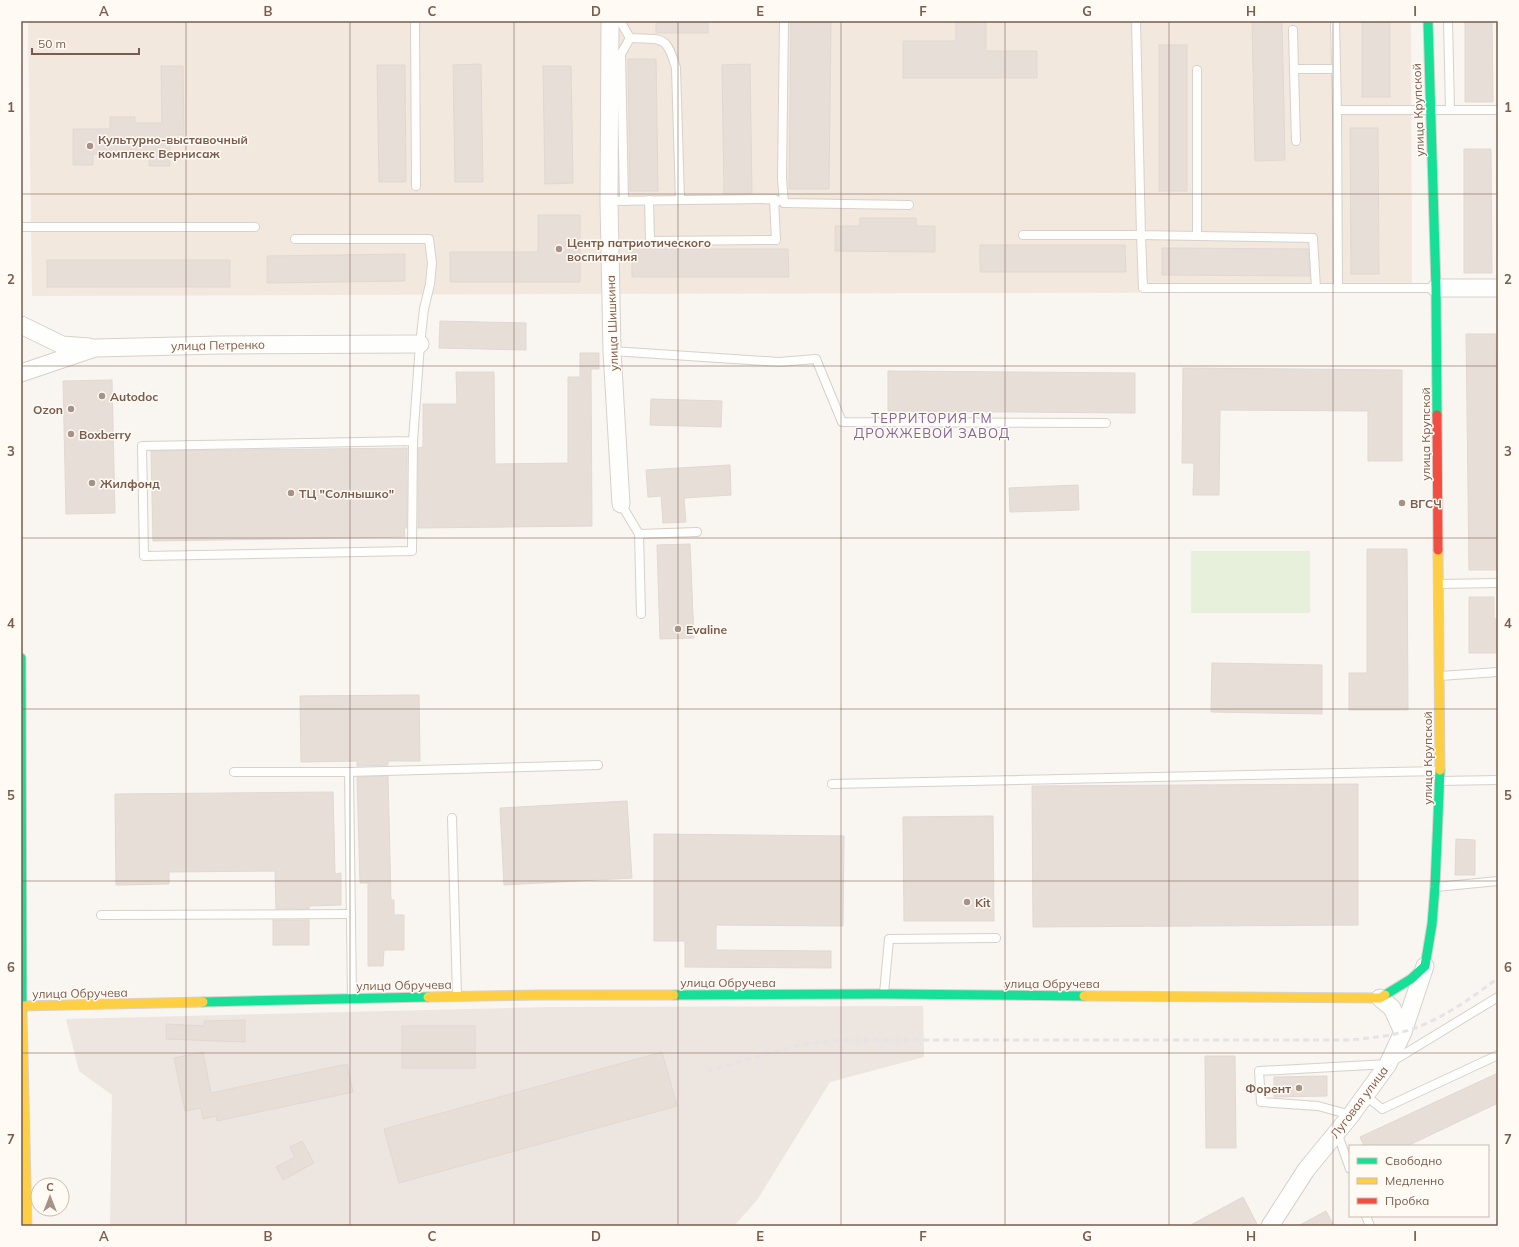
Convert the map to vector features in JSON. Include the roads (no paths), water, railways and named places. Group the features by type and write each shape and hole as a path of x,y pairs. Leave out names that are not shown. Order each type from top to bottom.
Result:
{"main road":[{"name":"улица Крупской","path":"1425,966 1432,924 1435,887 1440,781 1436,288 1428,21"},
{"path":"21,658 22,1006 27,1226"},
{"path":"1380,998 1411,979 1425,966"},
{"name":"улица Обручева","path":"22,1006 457,996 884,994 1380,998"}],"street":[{"name":"улица Шишкина","path":"610,21 617,201 612,351 621,504"},
{"path":"1436,288 1498,289"},
{"path":"21,325 62,345 95,348"},
{"name":"улица Петренко","path":"21,373 95,348 228,345 420,344"},
{"name":"Луговая улица","path":"1270,1226 1306,1170 1351,1115 1388,1064 1403,1032 1425,966"},
{"path":"1380,998 1392,1008 1403,1032"}],"lane":[{"path":"415,21 416,186"},
{"path":"620,21 630,38"},
{"path":"784,21 782,179 784,203"},
{"path":"1136,21 1143,288 1436,288"},
{"path":"1335,21 1338,110 1338,288"},
{"path":"1448,21 1450,110"},
{"path":"1293,30 1296,141"},
{"path":"630,38 621,54 617,201 774,199 784,203 909,205"},
{"path":"630,38 661,40 668,45 672,52 676,68 680,200"},
{"path":"1294,69 1336,68"},
{"path":"1197,70 1197,236"},
{"path":"1338,110 1498,110"},
{"path":"649,200 650,241 776,240 774,199"},
{"path":"21,227 255,227"},
{"path":"1023,235 1141,234 1312,238 1316,288"},
{"path":"295,239 429,239 432,270 420,344 413,441 412,551 144,556 142,446 413,441"},
{"path":"612,351 779,362 816,359 842,422 1106,423"},
{"path":"621,504 639,534 641,614"},
{"path":"639,534 697,532"},
{"path":"1438,584 1498,583"},
{"path":"1439,676 1498,672"},
{"path":"234,772 349,772 598,765"},
{"path":"832,784 1440,771"},
{"path":"349,772 352,998"},
{"path":"1440,781 1498,780"},
{"path":"452,818 457,996"},
{"path":"1435,887 1498,881"},
{"path":"101,915 352,914"},
{"path":"884,994 889,938 996,938"},
{"path":"1351,1115 1318,1106 1261,1102 1259,1071 1388,1064 1498,997"},
{"path":"1365,1096 1382,1109 1498,1055"},
{"path":"1337,1132 1349,1166"}],"railway":[{"path":"707,1071 806,1044 841,1040 1351,1040 1370,1038 1396,1034 1415,1028 1440,1017 1477,994 1498,978"}],"place":[{"name":"Культурно-выставочный комплекс Вернисаж","path":"90,146"},
{"name":"Центр патриотического воспитания","path":"559,249"},
{"name":"Autodoc","path":"102,396"},
{"name":"Ozon","path":"71,409"},
{"name":"Boxberry","path":"71,434"},
{"name":"Жилфонд","path":"92,483"},
{"name":"ТЦ \"Солнышко\"","path":"291,493"},
{"name":"ВГСЧ","path":"1402,503"},
{"name":"Evaline","path":"678,629"},
{"name":"Kit","path":"967,902"},
{"name":"Форент","path":"1299,1088"}],"district":[{"name":"ТЕРРИТОРИЯ ГМ ДРОЖЖЕВОЙ ЗАВОД","path":"932,426"}]}
